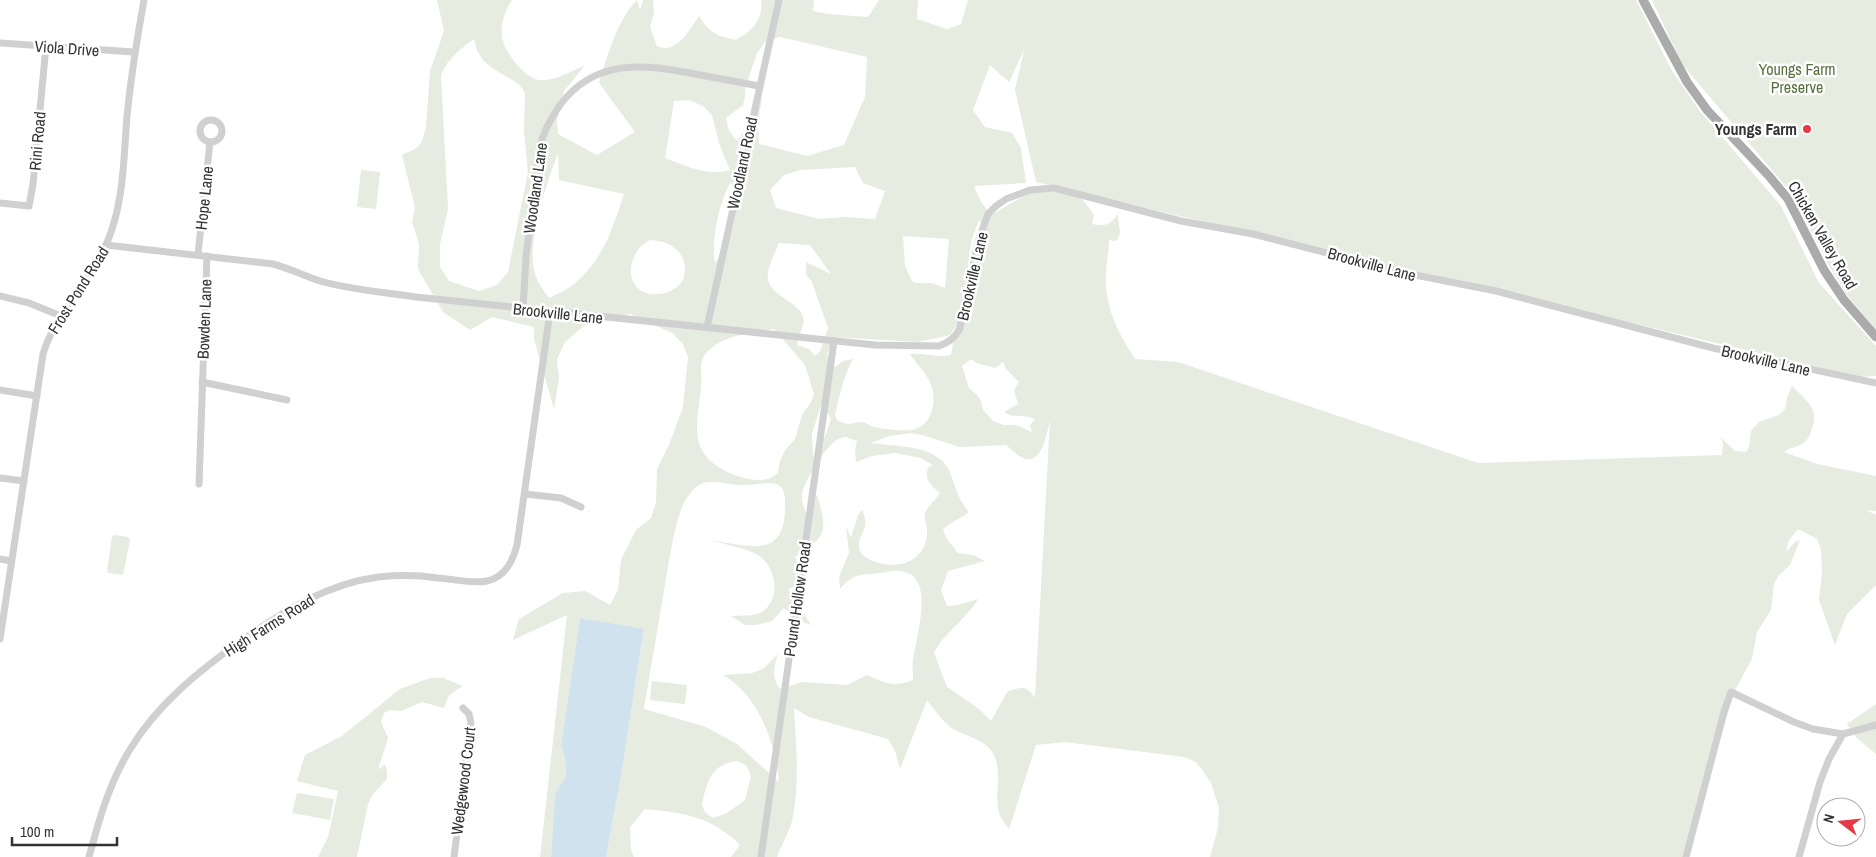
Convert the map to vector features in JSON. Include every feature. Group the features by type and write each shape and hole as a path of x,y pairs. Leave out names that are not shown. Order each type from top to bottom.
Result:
{"main road":[{"name":"Chicken Valley Road","path":"1643,0 1687,82 1707,110 1770,176 1788,198 1829,277 1844,300 1876,337"}],"street":[{"name":"Frost Pond Road","path":"0,639 43,354 48,339 106,245 113,228 121,188 134,52 144,0"},
{"name":"Woodland Road","path":"707,327 779,0"},
{"name":"Viola Drive","path":"0,43 134,52"},
{"name":"Rini Road","path":"0,203 29,206 33,184 46,46"},
{"name":"Woodland Lane","path":"523,309 526,257 540,146 543,133 551,118 570,93 584,81 603,72 637,65 664,68 759,86"},
{"name":"Hope Lane","path":"198,254 210,142"},
{"name":"Brookville Lane","path":"106,245 273,264 319,281 416,297 875,345 939,346 949,342 960,328 978,242 988,214 1006,200 1030,190 1054,188 1181,221 1253,234 1405,273 1496,291 1713,348 1876,383"},
{"name":"Bowden Lane","path":"200,484 207,256"},
{"path":"0,296 29,303 61,316"},
{"name":"High Farms Road","path":"89,857 109,789 129,750 157,712 197,674 267,622 312,596 356,581 396,576 426,576 477,582 496,578 507,568 514,558 517,545 550,312"},
{"name":"Pound Hollow Road","path":"761,857 834,341"},
{"name":"Bowden Lane","path":"202,382 287,400"},
{"path":"0,390 37,396"},
{"path":"0,478 24,482"},
{"path":"525,494 561,498 581,507"},
{"path":"0,559 12,561"},
{"path":"1686,857 1731,692 1813,729 1843,734 1876,725"},
{"name":"Wedgewood Court","path":"454,857 471,723 469,714 463,708"},
{"path":"1799,857 1828,759 1843,734"}],"green space":[{"path":"437,0 512,0 504,17 502,37 506,50 522,70 535,79 547,80 564,75 585,65 564,91 557,121 558,134 597,155 635,132 599,83 609,50 623,18 637,0 640,10 643,0 653,0 654,13 650,27 657,46 664,48 671,47 682,40 699,16 706,26 714,32 722,37 735,40 755,24 760,14 761,0 814,0 813,11 868,17 879,0 918,0 917,19 947,29 961,24 968,0 1636,0 1671,69 1699,110 1781,206 1819,283 1876,346 1876,376 1860,377 1036,182 1015,90 1024,50 1009,82 990,65 973,110 985,127 1012,133 1021,148 1026,183 974,186 981,202 991,215 1029,193 1040,191 1072,193 1083,200 1090,209 1094,216 1092,224 1107,224 1118,214 1120,235 1116,241 1109,240 1106,271 1107,298 1123,340 1135,359 1178,362 1478,463 1722,455 1723,443 1720,437 1735,451 1746,452 1749,447 1751,431 1759,422 1779,415 1785,409 1792,386 1810,405 1813,410 1814,421 1805,442 1784,452 1817,464 1876,476 1876,511 1866,510 1876,515 1876,585 1847,614 1835,645 1819,600 1822,572 1821,549 1817,539 1798,529 1789,540 1786,552 1795,542 1800,540 1790,565 1779,575 1774,584 1771,610 1757,632 1752,659 1734,692 1685,857 1210,857 1218,828 1219,808 1211,783 1196,762 1184,757 1065,742 1036,745 1009,829 1000,816 998,808 998,770 994,755 980,741 949,726 927,700 900,769 895,751 888,739 809,717 794,708 797,764 796,793 791,826 777,857 731,857 740,845 718,828 707,822 685,815 645,809 630,827 631,850 634,857 606,857 644,630 580,618 561,745 565,758 566,777 555,794 551,857 540,857 567,615 513,640 519,619 563,593 585,591 610,605 618,590 621,560 636,530 651,518 656,503 657,469 669,445 683,407 688,357 683,344 672,333 630,314 585,325 565,342 557,359 559,379 554,409 534,339 534,327 492,317 470,330 443,312 418,269 419,244 412,222 415,207 402,155 417,148 422,141 426,127 430,71 444,31","holes":["780,37 867,57 865,97 844,145 807,156 759,144 758,122 762,97 745,130 737,141 729,131 726,118 743,105 745,88 757,53 765,42","474,39 482,59 492,68 519,84 525,93 524,132 528,172 508,272 497,285 479,291 449,281 440,267 440,244 448,209 441,77 449,61","689,100 703,106 712,115 720,146 730,170 714,172 689,167 665,158 674,101","558,153 559,180 624,194 606,243 593,264 573,285 549,298 538,282 533,263 534,237 544,193","855,167 863,183 885,191 875,219 845,217 819,219 776,208 770,190 784,175 800,170","731,182 735,204 734,224 731,234 715,263 714,243 720,210","980,219 981,244 967,281 972,241","903,236 949,239 945,288 931,283 912,281 905,266","650,240 663,242 674,247 682,256 684,262 685,269 682,281 671,291 657,294 644,292 638,288 632,277 631,264 636,252","779,243 810,245 831,274 806,262 806,274 812,282 828,328 820,351 815,356 809,349 797,345 804,321 801,312 770,285 768,280 770,266","956,326 951,355 910,354 926,375 934,396 932,411 925,423 912,430 904,430 877,428 863,422 851,424 837,420 835,416 840,394 853,359 843,361 835,367 827,355 834,337 918,342 950,335","774,329 805,365 814,394 802,415 795,439 785,450 779,464 778,473 768,479 759,480 738,476 717,466 703,452 698,436 697,421 701,363 709,350 716,345 731,337","971,359 976,363 995,368 1003,362 1006,369 1019,382 1014,390 1018,404 1004,412 1035,419 1030,425 1032,432 1016,425 1004,425 993,421 983,410 977,395 969,388 962,366","822,403 831,419 826,434 813,458 812,433","1050,420 1035,698 1024,688 1008,691 991,721 978,708 947,687 934,653 943,639 978,599 947,606 941,590 948,571 985,561 973,555 958,553 946,538 943,530 969,512 959,497 949,470 935,455 914,448 871,443 890,436 910,433 960,447 1006,445 1019,456 1028,459 1034,458 1042,448","846,437 857,441 855,450 856,462 872,456 895,453 921,458 933,465 928,468 927,476 931,485 940,493 926,511 926,542 918,555 906,563 891,565 870,560 864,556 859,547 865,523 862,510 858,515 851,538 846,526 849,553 839,577 840,589 851,579 861,575 903,571 914,577 920,587 922,601 913,663 913,680 900,684 890,684 867,675 847,685 803,682 780,689 774,676 778,654 763,669 752,673 723,675 736,684 746,695 763,721 774,751 779,782 737,744 706,727 644,709 671,549 681,509 692,491 699,485 706,482 738,485 773,483 778,485 784,493 784,520 780,533 773,541 764,545 752,546 709,540 741,548 758,555 764,560 772,574 774,591 768,606 762,612 755,615 731,616 745,625 756,625 772,621 784,608 800,621 811,625 788,589 807,582 795,557 813,544 822,532 823,517 817,495 806,513 802,502 803,489 822,455 838,439","737,761 746,765 751,776 745,800 727,813 713,818 703,809 702,804 708,782 721,766"]},
{"name":"Youngs Farm Preserve","path":"1652,0 1876,0 1876,330 1847,295 1828,264 1793,195 1682,64"},
{"path":"361,170 380,172 376,209 357,207"},
{"path":"114,535 128,537 130,540 123,575 108,573 107,571 112,537"},
{"path":"430,678 443,678 463,686 451,695 444,708 422,702 401,711 390,710 384,713 381,722 388,738 378,770 385,764 387,779 373,794 368,804 357,857 318,857 328,837 338,791 297,781 305,755 342,736 400,689"},
{"path":"652,681 687,685 685,704 650,700"},
{"path":"1876,704 1876,754 1856,737 1847,724"},
{"path":"297,793 334,799 330,820 292,813"}],"water":[{"path":"580,618 644,629 606,857 551,857 555,794 566,776 565,758 561,745"}],"place":[{"name":"Youngs Farm","path":"1807,129"}]}
